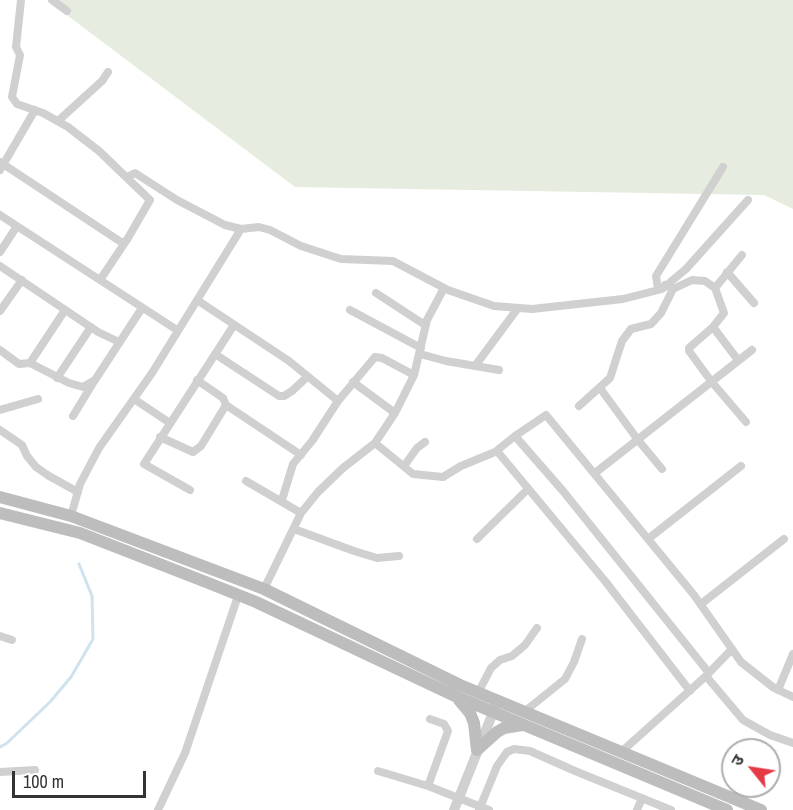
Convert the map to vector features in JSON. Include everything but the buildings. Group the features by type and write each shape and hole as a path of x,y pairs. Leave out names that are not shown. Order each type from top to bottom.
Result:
{"main road":[{"path":"0,497 71,516 264,589 478,693 523,725 727,810"},
{"path":"0,513 80,533 256,602 455,696 524,712 761,810"},
{"path":"455,696 470,712 474,723 477,750"},
{"path":"477,750 504,728 523,725"}],"street":[{"path":"21,0 16,47 20,55 12,97 17,104 58,121 99,152 150,200 100,280"},
{"path":"52,0 67,11"},
{"path":"58,121 102,81 108,72"},
{"path":"35,110 1,166 124,244"},
{"path":"666,288 656,276 723,167"},
{"path":"127,177 135,173 198,212 225,225 241,229 259,227 270,230 301,246 341,259 393,261 444,288 494,306 532,309 623,299 692,280 705,281 715,288 724,313 689,348 689,351 746,422"},
{"path":"579,406 610,378 622,341 632,329 651,324 661,313 666,288 748,200"},
{"path":"0,215 177,330"},
{"path":"0,252 17,226"},
{"path":"71,516 78,492 99,448 134,399 241,229"},
{"path":"715,288 742,255"},
{"path":"0,266 91,327 119,342"},
{"path":"727,272 754,303"},
{"path":"0,311 22,280"},
{"path":"264,589 301,513 318,492 375,444 395,413 414,375 425,325 444,288"},
{"path":"376,293 425,325"},
{"path":"197,300 289,361 306,377 338,400"},
{"path":"73,416 142,308"},
{"path":"475,366 518,308"},
{"path":"30,363 65,310"},
{"path":"350,310 420,351 475,366 499,369"},
{"path":"190,490 144,464 234,325"},
{"path":"57,378 91,327"},
{"path":"712,327 738,360"},
{"path":"0,350 19,364 30,363 57,378 83,387 95,380"},
{"path":"595,473 752,350"},
{"path":"215,354 279,396 292,391 306,377"},
{"path":"282,500 293,464 338,400 375,357 382,358 414,375"},
{"path":"197,380 223,398 226,405 301,454"},
{"path":"352,382 395,413"},
{"path":"600,388 662,469"},
{"path":"0,410 38,399"},
{"path":"134,399 170,423"},
{"path":"160,437 193,452 201,446 226,405"},
{"path":"375,444 413,474 443,477 461,466 497,451 514,436 546,415 701,604 741,662 778,690 793,697"},
{"path":"0,430 22,445 36,467 49,477 78,492"},
{"path":"514,436 564,491 743,720 770,735 793,743"},
{"path":"404,466 417,448 425,442"},
{"path":"497,451 605,581 690,691"},
{"path":"648,538 741,466"},
{"path":"246,480 301,513"},
{"path":"477,538 528,489"},
{"path":"294,529 369,556 377,558 399,556"},
{"path":"701,604 784,538"},
{"path":"158,810 185,753 238,596"},
{"path":"478,693 491,668 500,660 512,656 525,645 537,628"},
{"path":"0,636 12,640"},
{"path":"524,712 565,679 582,639"},
{"path":"620,753 708,675 732,649"},
{"path":"778,690 793,654"},
{"path":"454,810 495,707"},
{"path":"428,786 448,732 444,724 430,719"},
{"path":"378,771 459,797 483,809 497,766 507,752 514,749 530,751 671,810"},
{"path":"0,772 35,770"},
{"path":"637,810 642,798"}],"shaded area":[{"path":"47,0 793,0 793,209 764,195 295,187"}],"waterway":[{"path":"0,747 50,702 71,677 93,639 92,596 79,564"}]}
